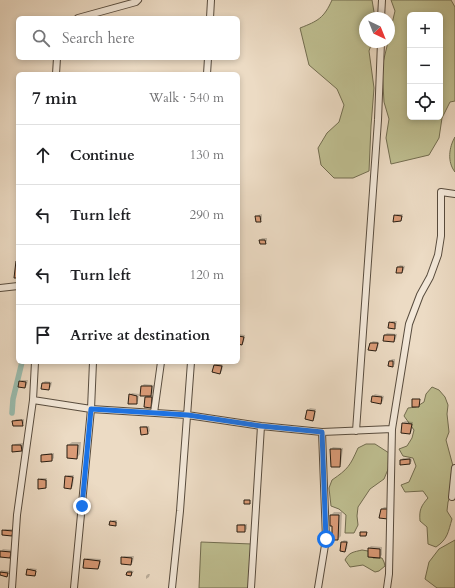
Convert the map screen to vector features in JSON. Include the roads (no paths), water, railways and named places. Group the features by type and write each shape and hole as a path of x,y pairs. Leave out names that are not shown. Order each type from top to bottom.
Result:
{"street":[{"path":"85,16 136,2 138,0"},
{"path":"210,16 211,0"},
{"path":"381,12 382,0"},
{"path":"356,430 378,120 381,48"},
{"path":"56,60 56,72"},
{"path":"207,72 208,60"},
{"path":"387,588 389,574 392,429 409,324 438,255 441,236 441,192 455,194"},
{"path":"0,288 16,286"},
{"path":"12,588 17,515 33,400 35,364"},
{"path":"74,588 91,409 93,364"},
{"path":"154,413 161,364"},
{"path":"172,588 188,415 191,364"},
{"path":"33,400 91,409 188,415 261,426 322,432 392,429"},
{"path":"251,588 261,426"},
{"path":"318,588 326,539 322,432"},
{"path":"452,497 455,468"}],"waterway":[{"path":"12,413 13,399 22,364"}]}
